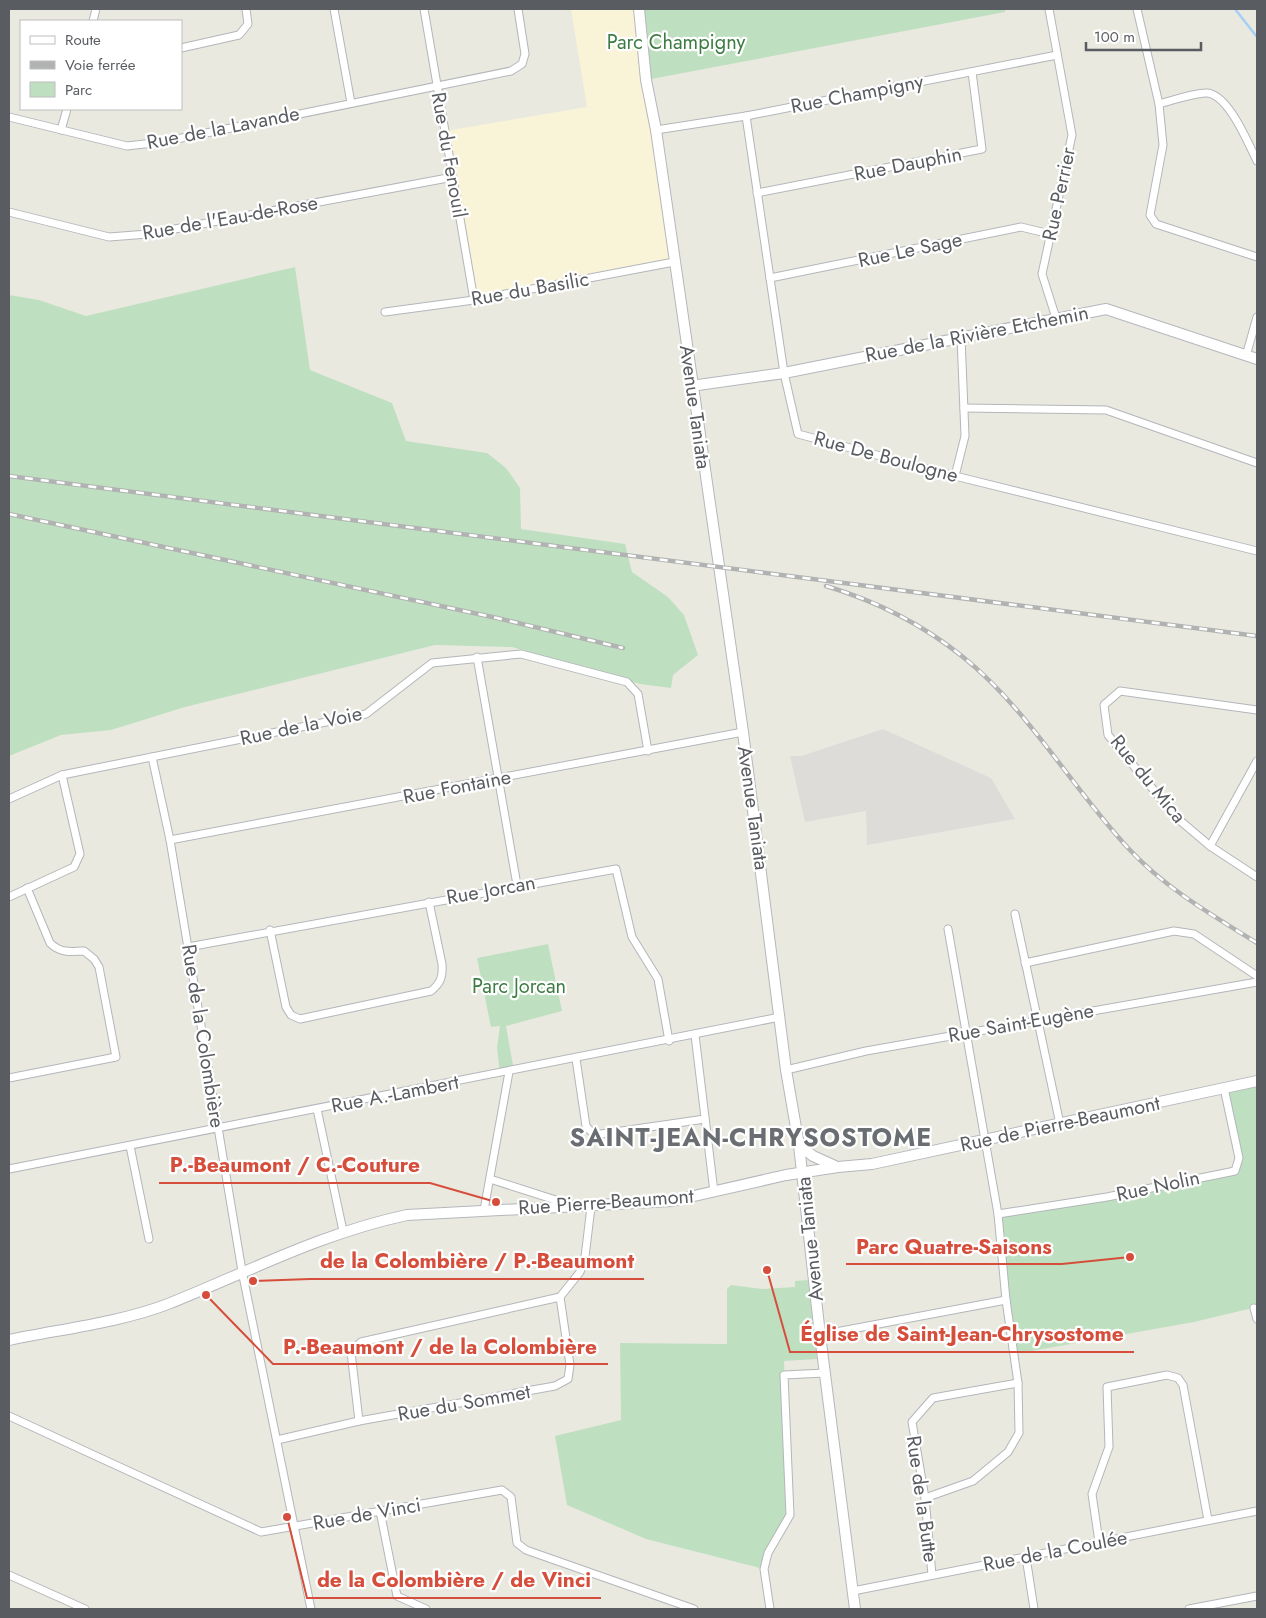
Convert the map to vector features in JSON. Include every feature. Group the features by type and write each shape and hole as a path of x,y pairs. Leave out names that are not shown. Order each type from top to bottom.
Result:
{"main road":[{"name":"Avenue Taniata","path":"639,9 646,80 656,130 743,732 786,1070 803,1173 820,1335 856,1609"},
{"name":"Rue de la Rivière Etchemin","path":"692,386 784,373 1106,309 1257,359"},
{"name":"Rue de Pierre-Beaumont","path":"803,1173 872,1164 1257,1081"},
{"path":"799,1145 827,1164 838,1167"},
{"name":"Rue Pierre-Beaumont","path":"9,1340 124,1317 167,1304 242,1271 343,1231 407,1215 484,1210 591,1207 672,1201 803,1173"}],"street":[{"path":"182,48 239,35 248,24 246,9"},
{"path":"334,9 350,103"},
{"name":"Rue du Fenouil","path":"424,9 474,300"},
{"name":"Rue de la Lavande","path":"9,117 127,146 162,142 511,71 522,64 525,54 518,9"},
{"name":"Rue Perrier","path":"1049,9 1072,135 1042,274 1056,318"},
{"path":"1137,9 1159,104 1163,145 1150,215 1156,224 1257,257"},
{"name":"Rue Champigny","path":"656,130 746,116 1057,55"},
{"name":"Rue Dauphin","path":"757,193 982,149 972,72"},
{"path":"1159,104 1206,93 1216,96 1235,116 1257,160"},
{"path":"61,130 67,110"},
{"name":"Rue De Boulogne","path":"746,116 784,373 798,434 955,476 1257,551"},
{"name":"Rue de l'Eau-de-Rose","path":"9,212 109,237 148,234 453,177"},
{"name":"Rue Le Sage","path":"770,278 1022,227 1050,234"},
{"name":"Rue du Basilic","path":"385,312 474,300 674,262"},
{"path":"1246,356 1257,317"},
{"path":"955,476 964,436 962,337"},
{"path":"964,408 1106,410 1257,463"},
{"name":"Rue de la Voie","path":"9,799 62,774 366,714 432,663 477,657 521,654 627,682 638,694 648,751"},
{"path":"477,657 517,885"},
{"name":"Rue du Mica","path":"1257,710 1120,691 1104,705 1108,735 1177,818 1210,846 1257,876"},
{"name":"Rue Fontaine","path":"170,840 743,732"},
{"name":"Rue de la Colombière","path":"152,757 170,840 242,1271 311,1609"},
{"path":"1210,846 1257,761"},
{"path":"9,897 74,867 80,854 62,774"},
{"name":"Rue Jorcan","path":"188,947 270,930 616,869 632,937 658,980 669,1041"},
{"path":"9,1078 116,1057 99,967 94,958 84,951 57,950 50,942 27,888"},
{"path":"270,930 286,1007 290,1015 300,1019 431,991 439,984 442,964 429,902"},
{"path":"1014,914 1060,1124"},
{"path":"925,1498 973,1481 1008,1452 1019,1433 1018,1383 1006,1300 998,1214 948,929"},
{"path":"1025,962 1174,931 1194,934 1257,976"},
{"name":"Rue Saint-Eugène","path":"786,1070 866,1051 966,1032 1257,982"},
{"name":"Rue A.-Lambert","path":"9,1169 669,1041 780,1017"},
{"path":"695,1035 714,1192"},
{"path":"576,1059 586,1126 594,1135 705,1120"},
{"path":"484,1210 509,1072"},
{"name":"Rue Nolin","path":"998,1214 1107,1197 1234,1171 1239,1158 1224,1088"},
{"path":"317,1109 343,1231"},
{"path":"130,1146 149,1239"},
{"path":"490,1179 576,1207"},
{"path":"359,1421 351,1352 361,1342 560,1297 580,1272 585,1257 591,1207"},
{"name":"Rue du Sommet","path":"277,1440 359,1421 555,1386 568,1378 570,1365 560,1297"},
{"path":"820,1335 1006,1300"},
{"path":"1254,1308 1257,1319"},
{"path":"770,1609 764,1569 768,1553 790,1515 784,1375 825,1373"},
{"path":"1099,1542 1092,1494 1109,1447 1107,1387 1167,1375 1178,1378 1183,1385 1208,1520"},
{"name":"Rue de la Butte","path":"932,1575 925,1498 912,1422 933,1398 1018,1383"},
{"name":"Rue de Vinci","path":"9,1416 261,1532 502,1490 511,1497 517,1543 526,1550 694,1609"},
{"path":"380,1511 397,1596 426,1609"},
{"name":"Rue de la Coulée","path":"853,1591 1257,1511"},
{"path":"1026,1557 1034,1609"},
{"path":"9,1575 86,1609"},
{"path":"1189,1609 1257,1596"}],"shaded area":[{"path":"571,9 639,9 674,262 474,300 445,131 587,107"},
{"path":"883,729 991,778 1015,819 867,845 866,811 805,822 790,756 801,756"}],"green space":[{"name":"Parc Champigny","path":"639,9 1005,9 1005,12 646,80"},
{"path":"295,267 310,370 392,403 406,441 487,453 506,468 520,488 521,529 625,544 632,572 668,597 684,615 698,655 673,675 671,688 640,684 512,647 435,645 185,707 111,730 61,735 9,756 9,295 39,300 86,316"},
{"name":"Parc Jorcan","path":"548,944 562,1011 506,1026 514,1071 500,1074 497,1047 500,1026 491,1027 477,958"},
{"path":"1257,1081 1257,1307 1194,1322 1014,1354 998,1214 1234,1171 1239,1158 1224,1088"},
{"path":"808,1280 817,1359 784,1361 790,1515 768,1553 764,1569 646,1539 567,1505 555,1436 621,1420 620,1343 727,1344 727,1289 731,1285 762,1289 795,1287 795,1281"}],"waterway":[{"path":"1235,9 1257,37"}],"railway":[{"path":"9,476 1257,636"},
{"path":"9,514 497,618 623,648"},
{"path":"826,586 881,606 915,624 963,657 1008,700 1088,801 1143,863 1190,900 1257,943"}],"place":[{"name":"P.-Beaumont / C.-Couture","path":"496,1202"},
{"name":"Parc Quatre-Saisons","path":"1130,1257"},
{"name":"Église de Saint-Jean-Chrysostome","path":"767,1270"},
{"name":"de la Colombière / P.-Beaumont","path":"253,1281"},
{"name":"P.-Beaumont / de la Colombière","path":"206,1295"},
{"name":"de la Colombière / de Vinci","path":"287,1517"}],"district":[{"name":"SAINT-JEAN-CHRYSOSTOME","path":"751,1137"}]}
